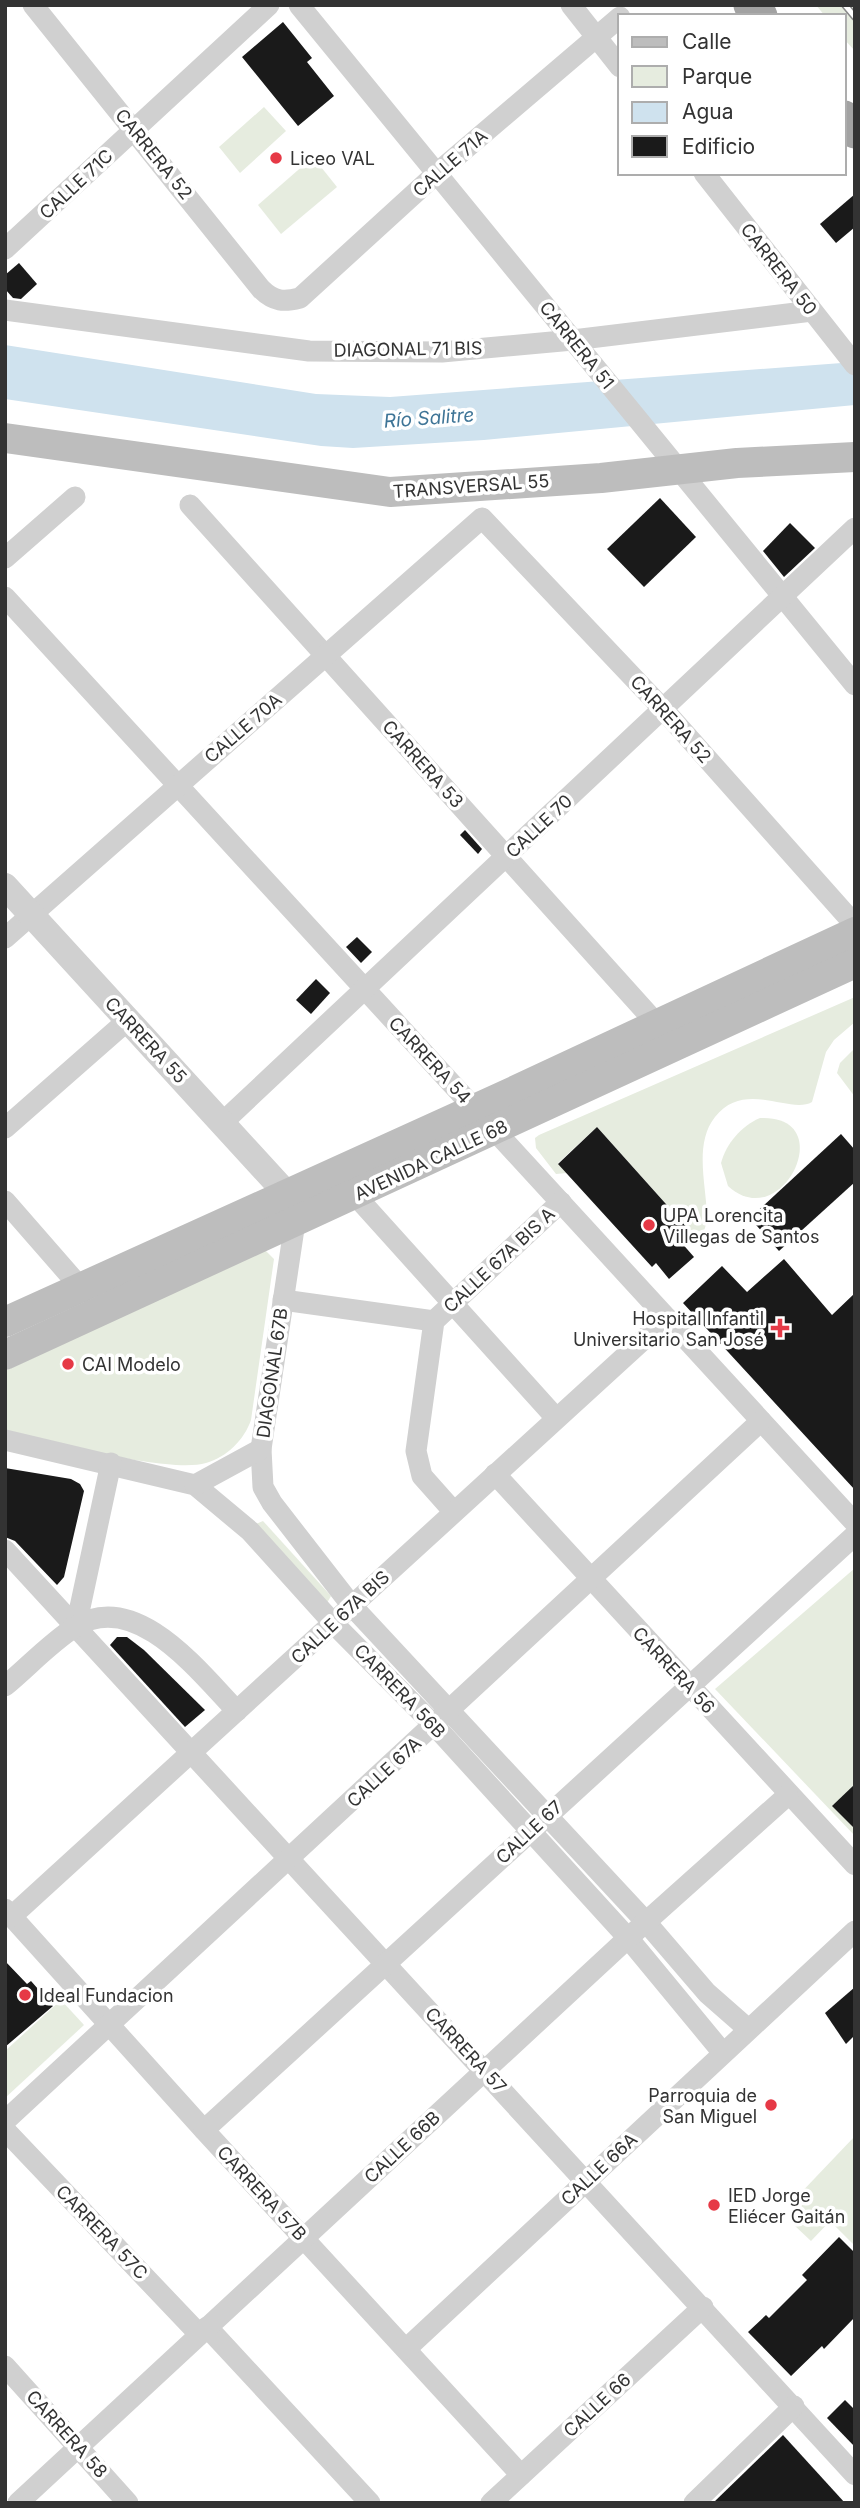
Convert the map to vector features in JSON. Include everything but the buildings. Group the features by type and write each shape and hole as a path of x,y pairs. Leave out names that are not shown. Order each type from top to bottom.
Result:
{"main road":[{"name":"TRANSVERSAL 55","path":"5,438 390,492 672,461 855,457"},
{"name":"AVENIDA CALLE 68","path":"5,1322 855,932"},
{"name":"AVENIDA CALLE 68","path":"5,1355 855,963"}],"street":[{"name":"CARRERA 52","path":"33,5 261,289 276,300"},
{"name":"CALLE 71C","path":"5,249 269,5"},
{"name":"CARRERA 51","path":"299,5 855,685"},
{"path":"571,5 618,64"},
{"name":"CALLE 71A","path":"276,300 300,298 437,173 618,19"},
{"name":"CARRERA 50","path":"706,175 855,365"},
{"name":"DIAGONAL 71 BIS","path":"5,310 309,351 442,352 578,346 812,311"},
{"path":"5,558 75,497"},
{"name":"CARRERA 53","path":"190,505 656,1023"},
{"name":"CARRERA 52","path":"481,519 663,709 855,925"},
{"name":"CALLE 70A","path":"5,938 481,519"},
{"name":"CALLE 70","path":"222,1123 855,528"},
{"name":"CARRERA 54","path":"5,597 180,784 365,990 855,1523"},
{"name":"CARRERA 55","path":"5,886 287,1194"},
{"path":"5,1128 128,1020"},
{"path":"355,1195 556,1418"},
{"path":"5,1201 80,1288"},
{"name":"CALLE 67A BIS A","path":"454,1512 422,1476 416,1451 434,1321 561,1202"},
{"name":"DIAGONAL 67B","path":"195,1485 261,1449 295,1222"},
{"path":"283,1300 434,1321"},
{"name":"CALLE 67A BIS","path":"9,1912 192,1752 667,1318"},
{"name":"CALLE 67A","path":"5,2121 761,1421"},
{"name":"CARRERA 56B","path":"5,1440 195,1485 250,1531 333,1623 434,1725 628,1938 723,2053"},
{"name":"CARRERA 56B","path":"261,1449 263,1487 272,1503 352,1606 646,1922 707,1993 748,2029"},
{"path":"76,1626 111,1463"},
{"name":"CARRERA 56","path":"495,1474 590,1581 855,1864"},
{"name":"CALLE 67","path":"204,2130 855,1535"},
{"name":"CARRERA 57","path":"5,1550 704,2307 855,2475"},
{"path":"5,1686 76,1626 101,1616 132,1622 163,1636 237,1711"},
{"name":"CALLE 66B","path":"18,2503 628,1938 788,1795"},
{"name":"CARRERA 57B","path":"9,1912 204,2130 521,2475"},
{"name":"CALLE 66A","path":"406,2349 855,1931"},
{"name":"CARRERA 57C","path":"5,2130 370,2503"},
{"name":"CALLE 66","path":"491,2503 704,2307"},
{"name":"CARRERA 58","path":"5,2366 128,2503"},
{"path":"694,2503 794,2406"}],"green space":[{"path":"816,5 855,5 855,51 846,41 846,14 823,14"},
{"path":"264,107 286,131 240,173 219,147"},
{"path":"313,157 337,187 281,234 258,205"},
{"path":"855,997 855,1022 834,1040 826,1052 812,1102 803,1105 740,1100 727,1106 715,1117 703,1148 707,1215 700,1236 691,1232 597,1127 558,1163 567,1173 556,1174 536,1148 535,1138 539,1135"},
{"path":"855,1048 855,1097 837,1073 840,1063"},
{"path":"760,1118 784,1122 797,1134 800,1151 795,1169 783,1185 767,1196 748,1197 728,1186 721,1163 735,1136"},
{"path":"264,1249 274,1259 251,1420 244,1434 228,1452 206,1463 165,1464 108,1455 5,1432 5,1371"},
{"path":"263,1521 331,1596 327,1603 256,1524"},
{"path":"855,1568 855,1836 715,1689"},
{"path":"61,2000 84,2025 5,2098 5,2051"},
{"path":"855,2136 855,2246 830,2221 811,2241 794,2225 806,2212 795,2199"}],"water":[{"name":"Río Salitre","path":"5,345 316,394 390,397 855,362 855,405 484,440 353,448 321,446 5,399"}],"railway":[{"path":"845,5 855,17"}],"place":[{"name":"Liceo VAL","path":"276,158"},
{"name":"UPA Lorencita Villegas de Santos","path":"649,1225"},
{"name":"Hospital Infantil Universitario San José","path":"780,1328"},
{"name":"CAI Modelo","path":"68,1364"},
{"name":"Ideal Fundacion","path":"25,1995"},
{"name":"Parroquia de San Miguel","path":"771,2105"},
{"name":"IED Jorge Eliécer Gaitán","path":"714,2205"}]}
